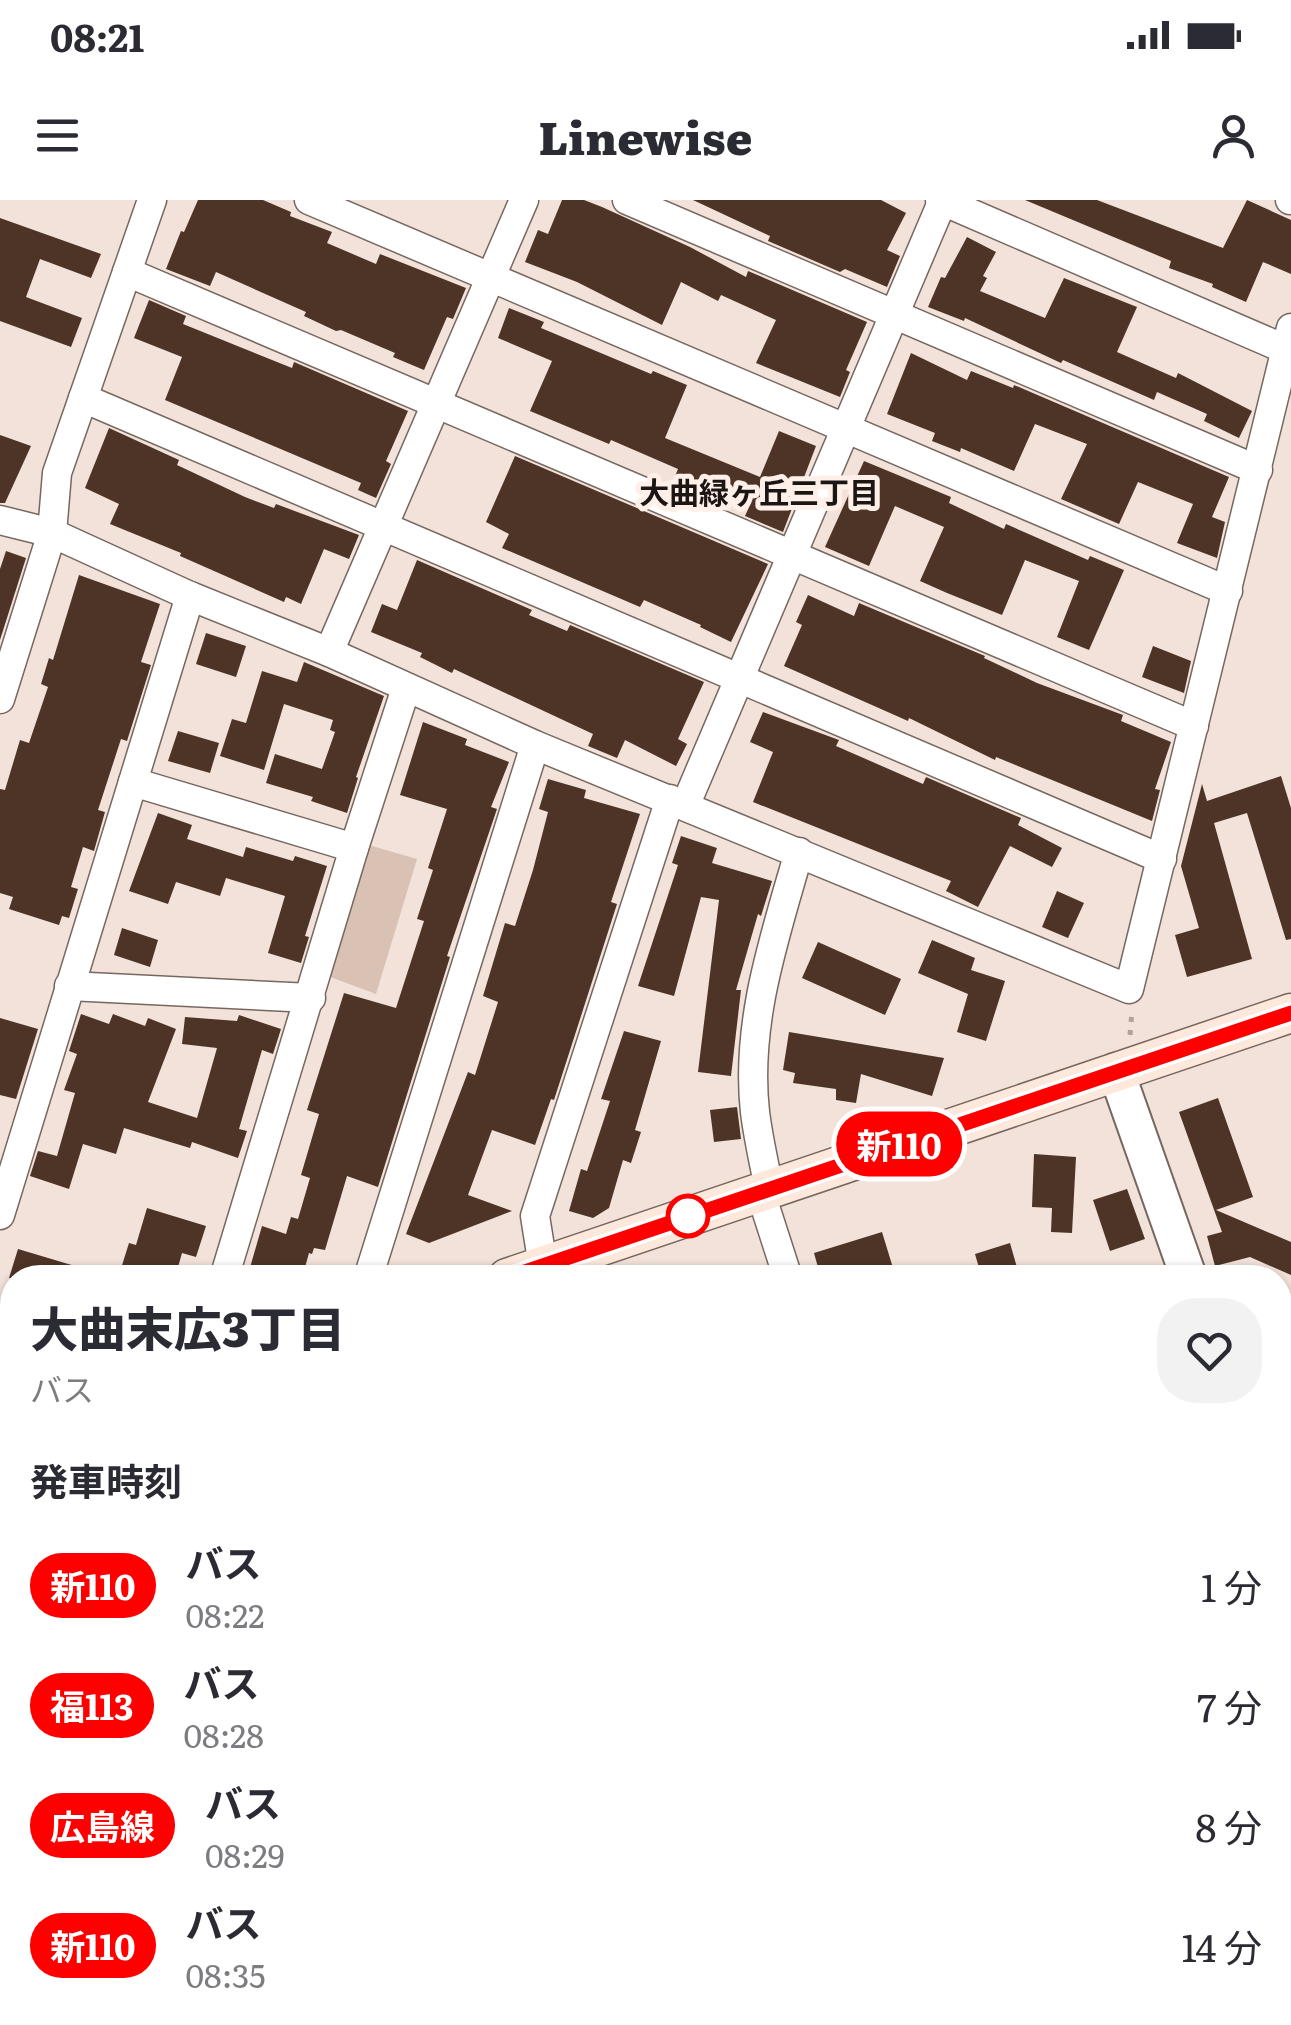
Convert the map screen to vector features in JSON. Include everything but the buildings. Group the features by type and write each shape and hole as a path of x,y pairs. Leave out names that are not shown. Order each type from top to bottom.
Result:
{"main road":[{"path":"546,1265 1291,1014"}],"street":[{"path":"0,699 52,533 57,473 152,200"},
{"path":"310,200 1228,592"},
{"path":"329,652 524,200"},
{"path":"627,200 1258,470"},
{"path":"0,520 52,533 535,745 678,802 1129,988 1288,339 942,200 739,678 678,802 535,1216 543,1265"},
{"path":"127,272 1194,726"},
{"path":"82,398 1162,859"},
{"path":"0,1215 190,596"},
{"path":"228,1265 406,688"},
{"path":"372,1265 535,745"},
{"path":"134,782 354,848"},
{"path":"785,1265 765,1190 755,1109 756,1040 763,978 798,852"},
{"path":"69,986 311,998"},
{"path":"1128,1067 1185,1265"}],"path":[{"path":"1128,1067 1133,1008 1129,988"}],"shaded area":[{"path":"365,844 417,859 376,994 325,975"}],"bus line":[{"name":"新110","path":"545,1265 1291,1013"}],"district":[{"name":"大曲緑ヶ丘三丁目","path":"759,491"}]}
